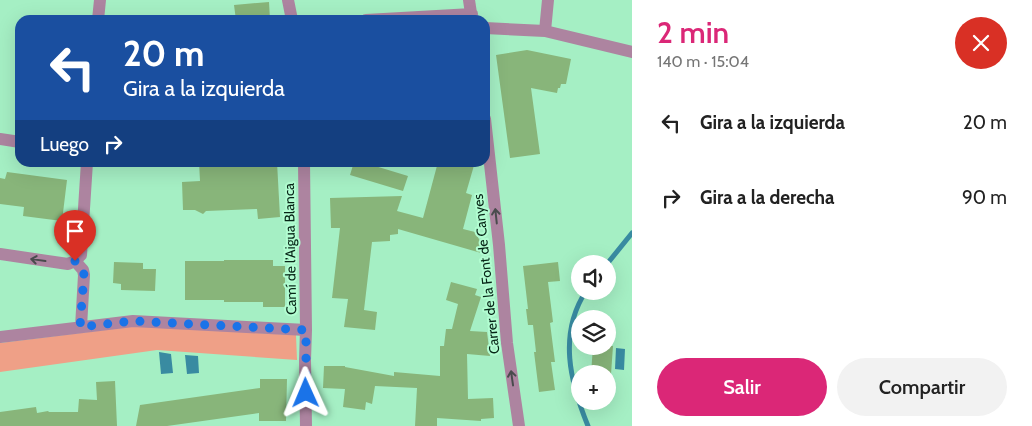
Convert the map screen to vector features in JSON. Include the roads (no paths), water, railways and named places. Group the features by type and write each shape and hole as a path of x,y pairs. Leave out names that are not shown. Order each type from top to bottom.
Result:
{"street":[{"path":"98,15 100,0"},
{"path":"288,0 291,15"},
{"path":"469,0 472,15"},
{"path":"545,32 548,0"},
{"path":"490,28 545,32 632,52"},
{"path":"0,139 15,141"},
{"name":"Carrer de la Font de Canyes","path":"490,164 507,343 520,426"},
{"path":"0,254 68,264 75,261 80,255 87,167"},
{"name":"Camí de l’Aigua Blanca","path":"304,167 306,426"},
{"path":"75,261 83,270 84,275 80,327"},
{"path":"0,337 133,321 306,330"}],"water":[{"path":"616,348 625,349 624,370 616,369"},
{"path":"159,352 171,354 173,373 161,374"},
{"path":"185,355 198,356 199,373 187,374"}],"waterway":[{"path":"614,255 632,233"},
{"path":"581,300 572,324 570,358 576,392 588,426"}]}
